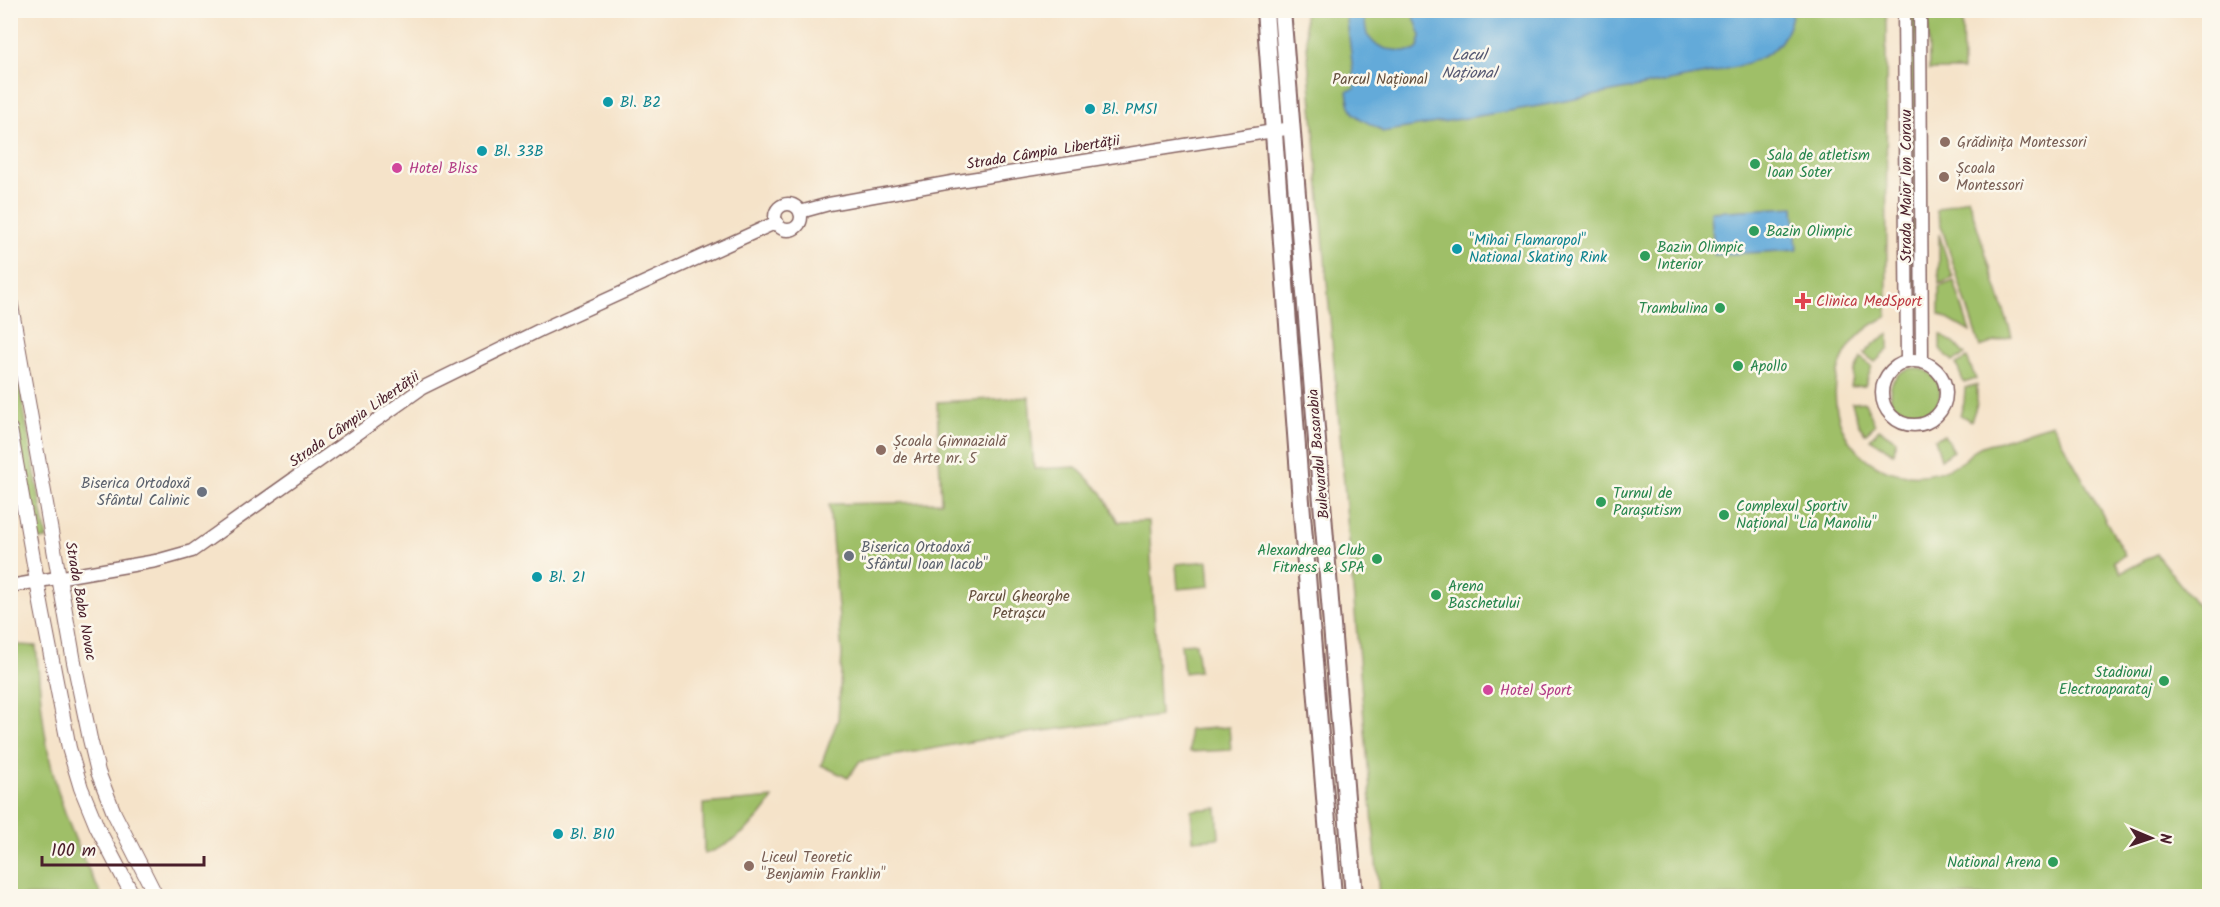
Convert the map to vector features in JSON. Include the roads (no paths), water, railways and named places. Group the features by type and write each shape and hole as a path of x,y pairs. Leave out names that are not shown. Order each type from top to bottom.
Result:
{"main road":[{"name":"Bulevardul Basarabia","path":"1265,10 1283,129 1354,897"},
{"name":"Bulevardul Basarabia","path":"1282,10 1283,129 1302,508 1333,897"},
{"name":"Strada Baba Novac","path":"10,300 78,683 98,772 126,840 156,897"},
{"path":"10,429 64,726 74,766 97,827 133,897"}],"street":[{"name":"Strada Maior Ion Coravu","path":"1905,10 1907,362"},
{"name":"Strada Maior Ion Coravu","path":"1920,10 1922,362"},
{"path":"1905,127 1920,127"},
{"name":"Strada Câmpia Libertății","path":"10,586 156,561 192,551 422,388 540,330 777,222 776,214 781,206 795,206 800,212 829,204 952,182 1283,129"},
{"path":"1906,208 1921,208"},
{"path":"1907,362 1922,362 1936,370 1945,384 1945,400 1938,415 1927,422 1915,425 1896,419 1884,402 1883,386 1886,378 1898,365 1907,362"}],"water":[{"name":"Lacul Național","path":"1346,11 1363,11 1367,35 1375,44 1386,49 1414,51 1418,48 1421,36 1412,11 1793,11 1789,27 1775,48 1766,55 1744,64 1716,72 1539,106 1382,132 1356,116 1350,107 1347,91 1355,89"},
{"name":"Bazin Olimpic","path":"1794,207 1797,250 1714,255 1711,212"}],"place":[{"name":"Bl. B2","path":"608,102"},
{"name":"Bl. PM51","path":"1090,109"},
{"name":"Grădinița Montessori","path":"1945,142"},
{"name":"Bl. 33B","path":"482,151"},
{"name":"Sala de atletism Ioan Soter","path":"1755,164"},
{"name":"Hotel Bliss","path":"397,168"},
{"name":"Școala Montessori","path":"1944,177"},
{"name":"Bazin Olimpic","path":"1754,231"},
{"name":"\"Mihai Flamaropol\" National Skating Rink","path":"1457,249"},
{"name":"Bazin Olimpic Interior","path":"1645,256"},
{"name":"Clinica MedSport","path":"1803,301"},
{"name":"Trambulina","path":"1720,308"},
{"name":"Apollo","path":"1738,366"},
{"name":"Școala Gimnazială de Arte nr. 5","path":"881,450"},
{"name":"Biserica Ortodoxă Sfântul Calinic","path":"202,492"},
{"name":"Turnul de Parașutism","path":"1601,502"},
{"name":"Complexul Sportiv Național \"Lia Manoliu\"","path":"1724,515"},
{"name":"Biserica Ortodoxă \"Sfântul Ioan Iacob\"","path":"849,556"},
{"name":"Alexandreea Club Fitness & SPA","path":"1377,559"},
{"name":"Bl. 21","path":"537,577"},
{"name":"Arena Baschetului","path":"1436,595"},
{"name":"Stadionul Electroaparataj","path":"2164,681"},
{"name":"Hotel Sport","path":"1488,690"},
{"name":"Bl. B10","path":"558,834"},
{"name":"National Arena","path":"2053,862"},
{"name":"Liceul Teoretic \"Benjamin Franklin\"","path":"749,866"}],"park label":[{"name":"Parcul Național","path":"1380,79"},
{"name":"Parcul Gheorghe Petrașcu","path":"1019,604"}]}
